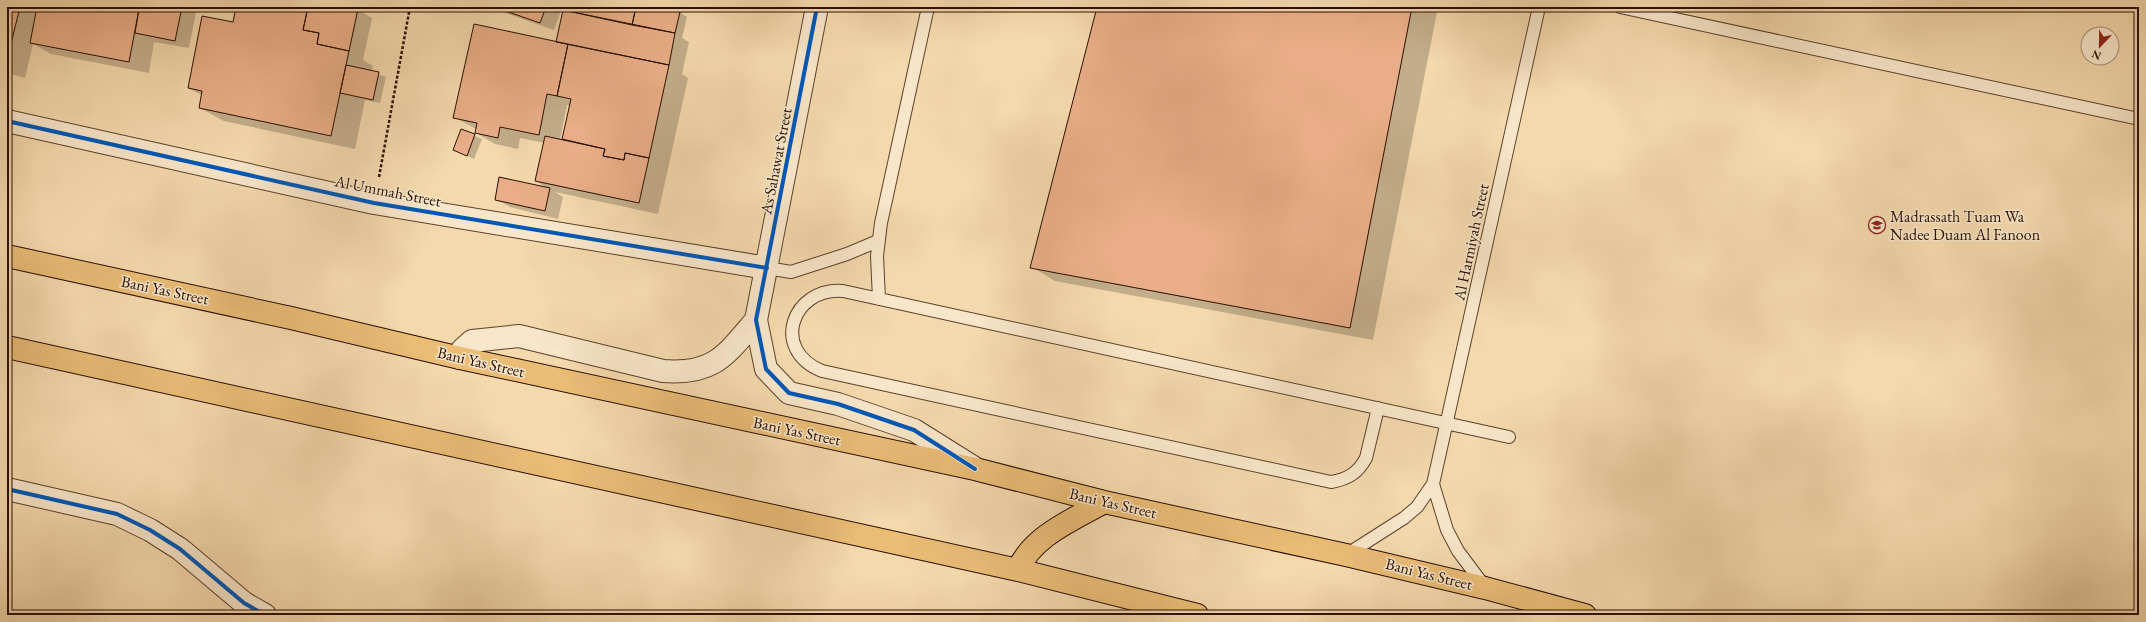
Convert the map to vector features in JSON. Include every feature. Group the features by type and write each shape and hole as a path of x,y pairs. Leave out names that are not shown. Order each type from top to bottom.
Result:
{"main road":[{"name":"Bani Yas Street","path":"7,256 291,318 460,358 975,469 1104,502 1346,555 1486,588 1585,615"},
{"path":"7,347 1018,570 1194,615"},
{"path":"1018,570 1023,559 1040,540 1104,502"}],"street":[{"name":"As Sahawat Street","path":"817,7 756,320 766,369 789,393 846,407 914,430 975,469"},
{"name":"Al Ummah Street","path":"7,121 374,203 767,268"},
{"name":"As Sahawat Street","path":"460,358 462,350 472,341 519,336 663,371 682,373 700,369 718,361 732,348 756,320"},
{"path":"7,489 117,514 150,530 180,549 244,603 265,615"}],"lane":[{"path":"879,299 877,256 878,241 928,7"},
{"name":"Al Harmiyah Street","path":"1346,555 1404,518 1417,507 1434,484 1539,7"},
{"path":"1620,7 2139,119"},
{"path":"767,268 791,272 848,254 878,241"},
{"path":"1378,408 1366,458 1362,466 1349,477 1331,482 822,371 803,361 796,352 792,333 794,323 800,310 809,299 820,293 831,290 879,299 1378,408 1448,424 1509,437"},
{"name":"Al Harmiyah Street","path":"1434,484 1439,509 1447,530 1458,551 1486,588"}],"path":[{"path":"374,203 410,7"}],"building":[{"path":"7,7 20,7 7,60"},
{"path":"37,7 127,7 139,9 129,62 30,43"},
{"path":"131,7 182,7 175,41 135,33 139,9"},
{"path":"236,7 308,7 303,30 319,33 317,44 349,51 331,136 199,108 202,91 188,88 202,16 233,22"},
{"path":"308,7 358,9 349,51 317,44 319,33 303,30"},
{"path":"494,7 546,7 540,23"},
{"path":"564,7 636,7 632,25 563,10"},
{"path":"636,7 659,7 680,12 675,33 632,25"},
{"path":"1097,7 1412,7 1350,328 1030,268"},
{"path":"563,10 675,33 669,65 556,42"},
{"path":"474,24 568,44 557,96 547,94 539,135 500,127 498,138 475,133 477,123 453,118"},
{"path":"568,44 669,65 649,158 625,153 624,160 603,156 605,149 562,139 571,99 557,96"},
{"path":"346,65 379,72 373,100 340,93"},
{"path":"461,129 475,134 467,156 453,150"},
{"path":"545,136 605,149 603,156 624,160 625,153 649,158 639,203 535,181"},
{"path":"499,177 550,188 545,211 495,200"}],"cycle path":[{"path":"817,7 756,320 766,369 789,393 838,404 914,430 975,469"},
{"path":"7,121 374,203 767,268"},
{"path":"7,489 117,514 150,530 180,549 244,603 265,615"}],"place":[{"name":"Madrassath Tuam Wa Nadee Duam Al Fanoon","path":"1877,225"}]}
